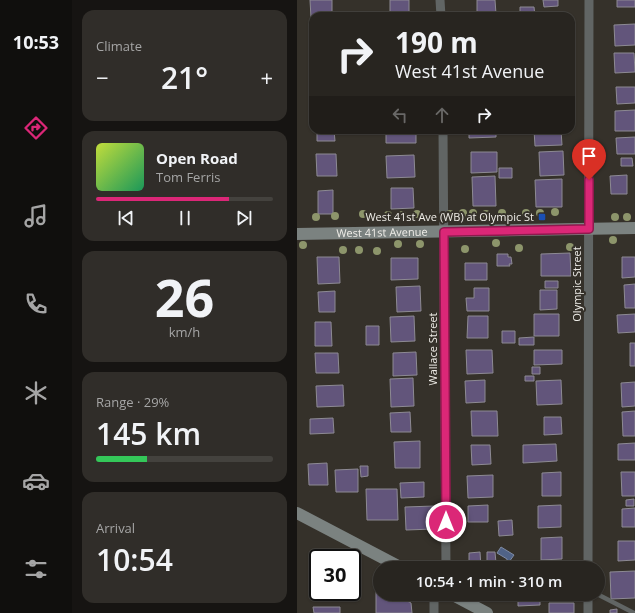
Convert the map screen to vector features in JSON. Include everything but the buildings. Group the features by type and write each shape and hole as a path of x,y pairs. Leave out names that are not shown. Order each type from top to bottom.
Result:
{"main road":[{"name":"West 41st Avenue","path":"297,234 635,228"},
{"path":"297,513 389,561"},
{"path":"464,601 487,613"}],"street":[{"path":"440,0 441,12"},
{"name":"Olympic Street","path":"588,561 589,0"},
{"name":"Wallace Street","path":"443,134 446,561"},
{"path":"434,601 434,613"},
{"path":"588,601 588,613"}],"lane":[{"path":"605,598 634,613"}],"water":[{"path":"501,547 514,555 510,561 507,561 507,559 497,553"}],"place":[{"name":"West 41st Ave (WB) at Olympic St","path":"542,217"}],"route":[{"path":"446,522 444,232 589,229 589,180"}]}
